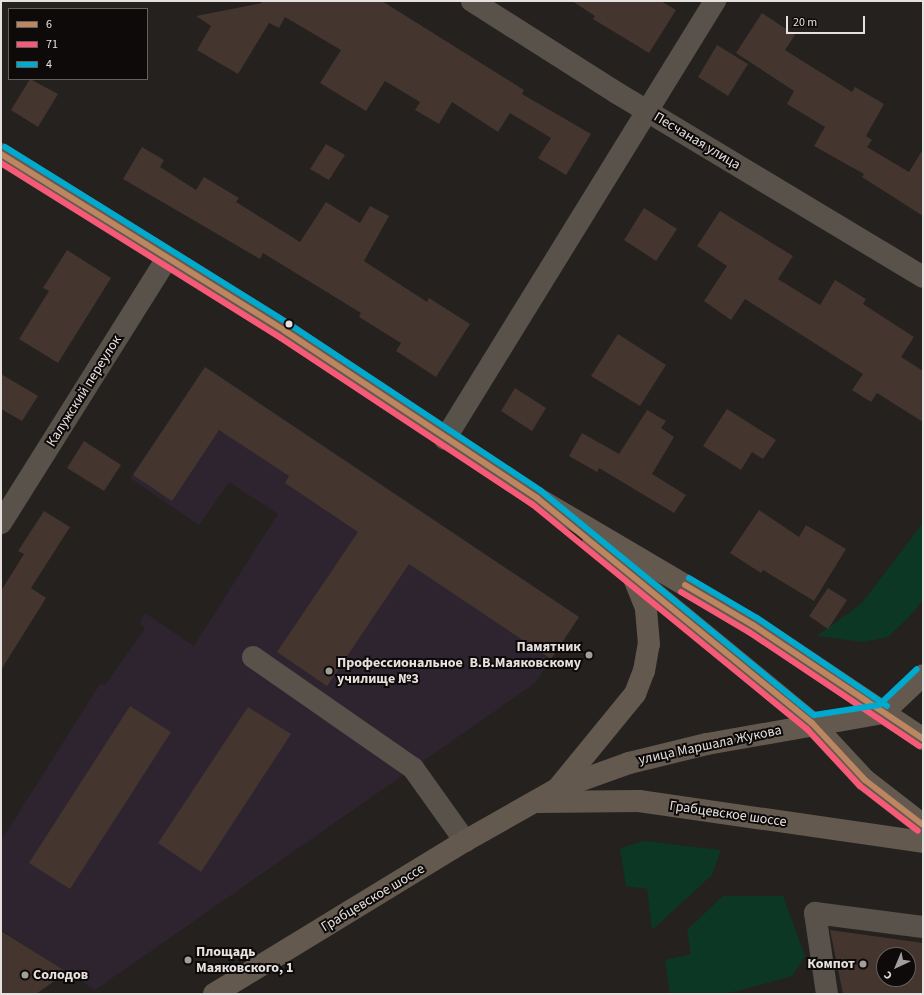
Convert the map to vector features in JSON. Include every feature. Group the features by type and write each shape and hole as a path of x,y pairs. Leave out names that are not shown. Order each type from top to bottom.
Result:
{"main road":[{"path":"1,154 285,331 445,439 538,498 753,624 923,739"},
{"path":"538,498 812,724 864,780 923,825"},
{"path":"557,789 635,694 644,671 649,644 646,608 634,577"},
{"path":"883,713 923,675"},
{"name":"улица Маршала Жукова","path":"557,789 629,763 708,744 812,724 883,713"},
{"name":"Грабцевское шоссе","path":"214,994 465,841 557,789"},
{"name":"Грабцевское шоссе","path":"532,802 639,801 923,842"}],"street":[{"name":"Песчаная улица","path":"472,1 648,112 923,277"},
{"path":"445,439 648,112 715,1"},
{"name":"Калужский переулок","path":"1,523 167,258"},
{"path":"252,657 413,768 465,841"},
{"path":"827,994 815,913 923,927"}],"shaded area":[{"name":"Профессиональное училище №3","path":"205,367 579,617 535,683 95,990 1,930 1,841 100,684 105,685 145,629 140,622 145,613 194,646 278,514 229,482 199,525 130,478"}],"green space":[{"path":"923,523 923,600 909,617 888,637 863,642 817,636 861,604"},
{"path":"644,841 721,850 712,875 652,930 647,889 626,886 620,848"},
{"path":"723,896 783,896 805,956 792,976 724,994 670,994 665,960 691,954 687,930"}],"building":[{"path":"259,1 382,1 524,90 522,94 591,134 566,175 538,158 551,138 510,113 498,132 452,102 439,124 415,110 420,102 385,81 366,111 320,83 341,50 285,17 279,28 269,23 238,74 197,50 211,26 196,16 262,3"},
{"path":"572,1 661,1 676,10 649,53 593,19 595,16"},
{"path":"762,13 795,35 785,50 852,92 855,87 884,104 866,136 872,140 867,147 909,172 923,149 923,216 862,177 864,174 814,146 825,127 787,104 794,91 736,53"},
{"path":"717,45 748,64 728,96 698,77"},
{"path":"29,80 58,94 38,127 11,110"},
{"path":"326,144 345,155 329,180 310,169"},
{"path":"142,147 164,160 160,167 196,190 204,177 239,198 236,202 300,242 326,202 360,223 370,206 389,216 364,261 427,302 429,298 470,324 436,377 396,351 401,343 359,317 361,313 263,253 260,259 123,179"},
{"path":"644,208 677,229 656,261 624,240"},
{"path":"720,211 793,256 778,279 820,305 835,280 866,299 863,304 914,337 901,357 923,371 923,422 877,393 871,402 852,390 863,374 745,299 731,320 704,301 727,266 697,246"},
{"path":"67,250 111,278 58,363 19,339 49,291 43,288"},
{"path":"618,334 666,365 640,406 591,376"},
{"path":"205,367 579,617 551,659 409,564 327,686 277,652 358,532 285,483 289,476 219,430 172,501 133,475"},
{"path":"1,374 38,396 22,421 1,409"},
{"path":"515,388 546,408 532,431 501,411"},
{"path":"727,409 776,440 763,459 752,452 741,470 703,446"},
{"path":"647,410 666,421 661,428 674,437 652,474 686,495 674,513 599,468 597,472 569,456 582,433 619,454"},
{"path":"84,441 121,465 104,491 67,468"},
{"path":"759,510 799,537 806,525 846,549 814,601 763,570 761,573 730,553"},
{"path":"44,511 70,527 31,588 46,598 1,670 1,591 24,554 18,551"},
{"path":"828,588 847,600 828,629 809,616"},
{"path":"130,706 171,732 70,889 29,863"},
{"path":"248,707 291,734 201,872 158,843"},
{"path":"830,930 923,943 923,994 843,994"},
{"path":"1,931 67,972 36,994 1,994"}],"transit line":[{"name":"4","path":"5,147 289,324 541,491 814,715 879,705 917,669"},
{"name":"6","path":"1,154 285,331 537,498 812,723 865,780 923,825"},
{"name":"71","path":"1,163 281,338 532,504 807,729 860,786 918,831"},
{"name":"4","path":"689,578 757,618 887,706"},
{"name":"6","path":"685,585 753,625 923,739"},
{"name":"71","path":"681,592 749,632 919,746"}],"place":[{"name":"Памятник В.В.Маяковскому","path":"589,655"},
{"name":"Профессиональное училище №3","path":"329,671"},
{"name":"Площадь Маяковского, 1","path":"188,960"},
{"name":"Компот","path":"863,964"},
{"name":"Солодов","path":"25,975"}]}
